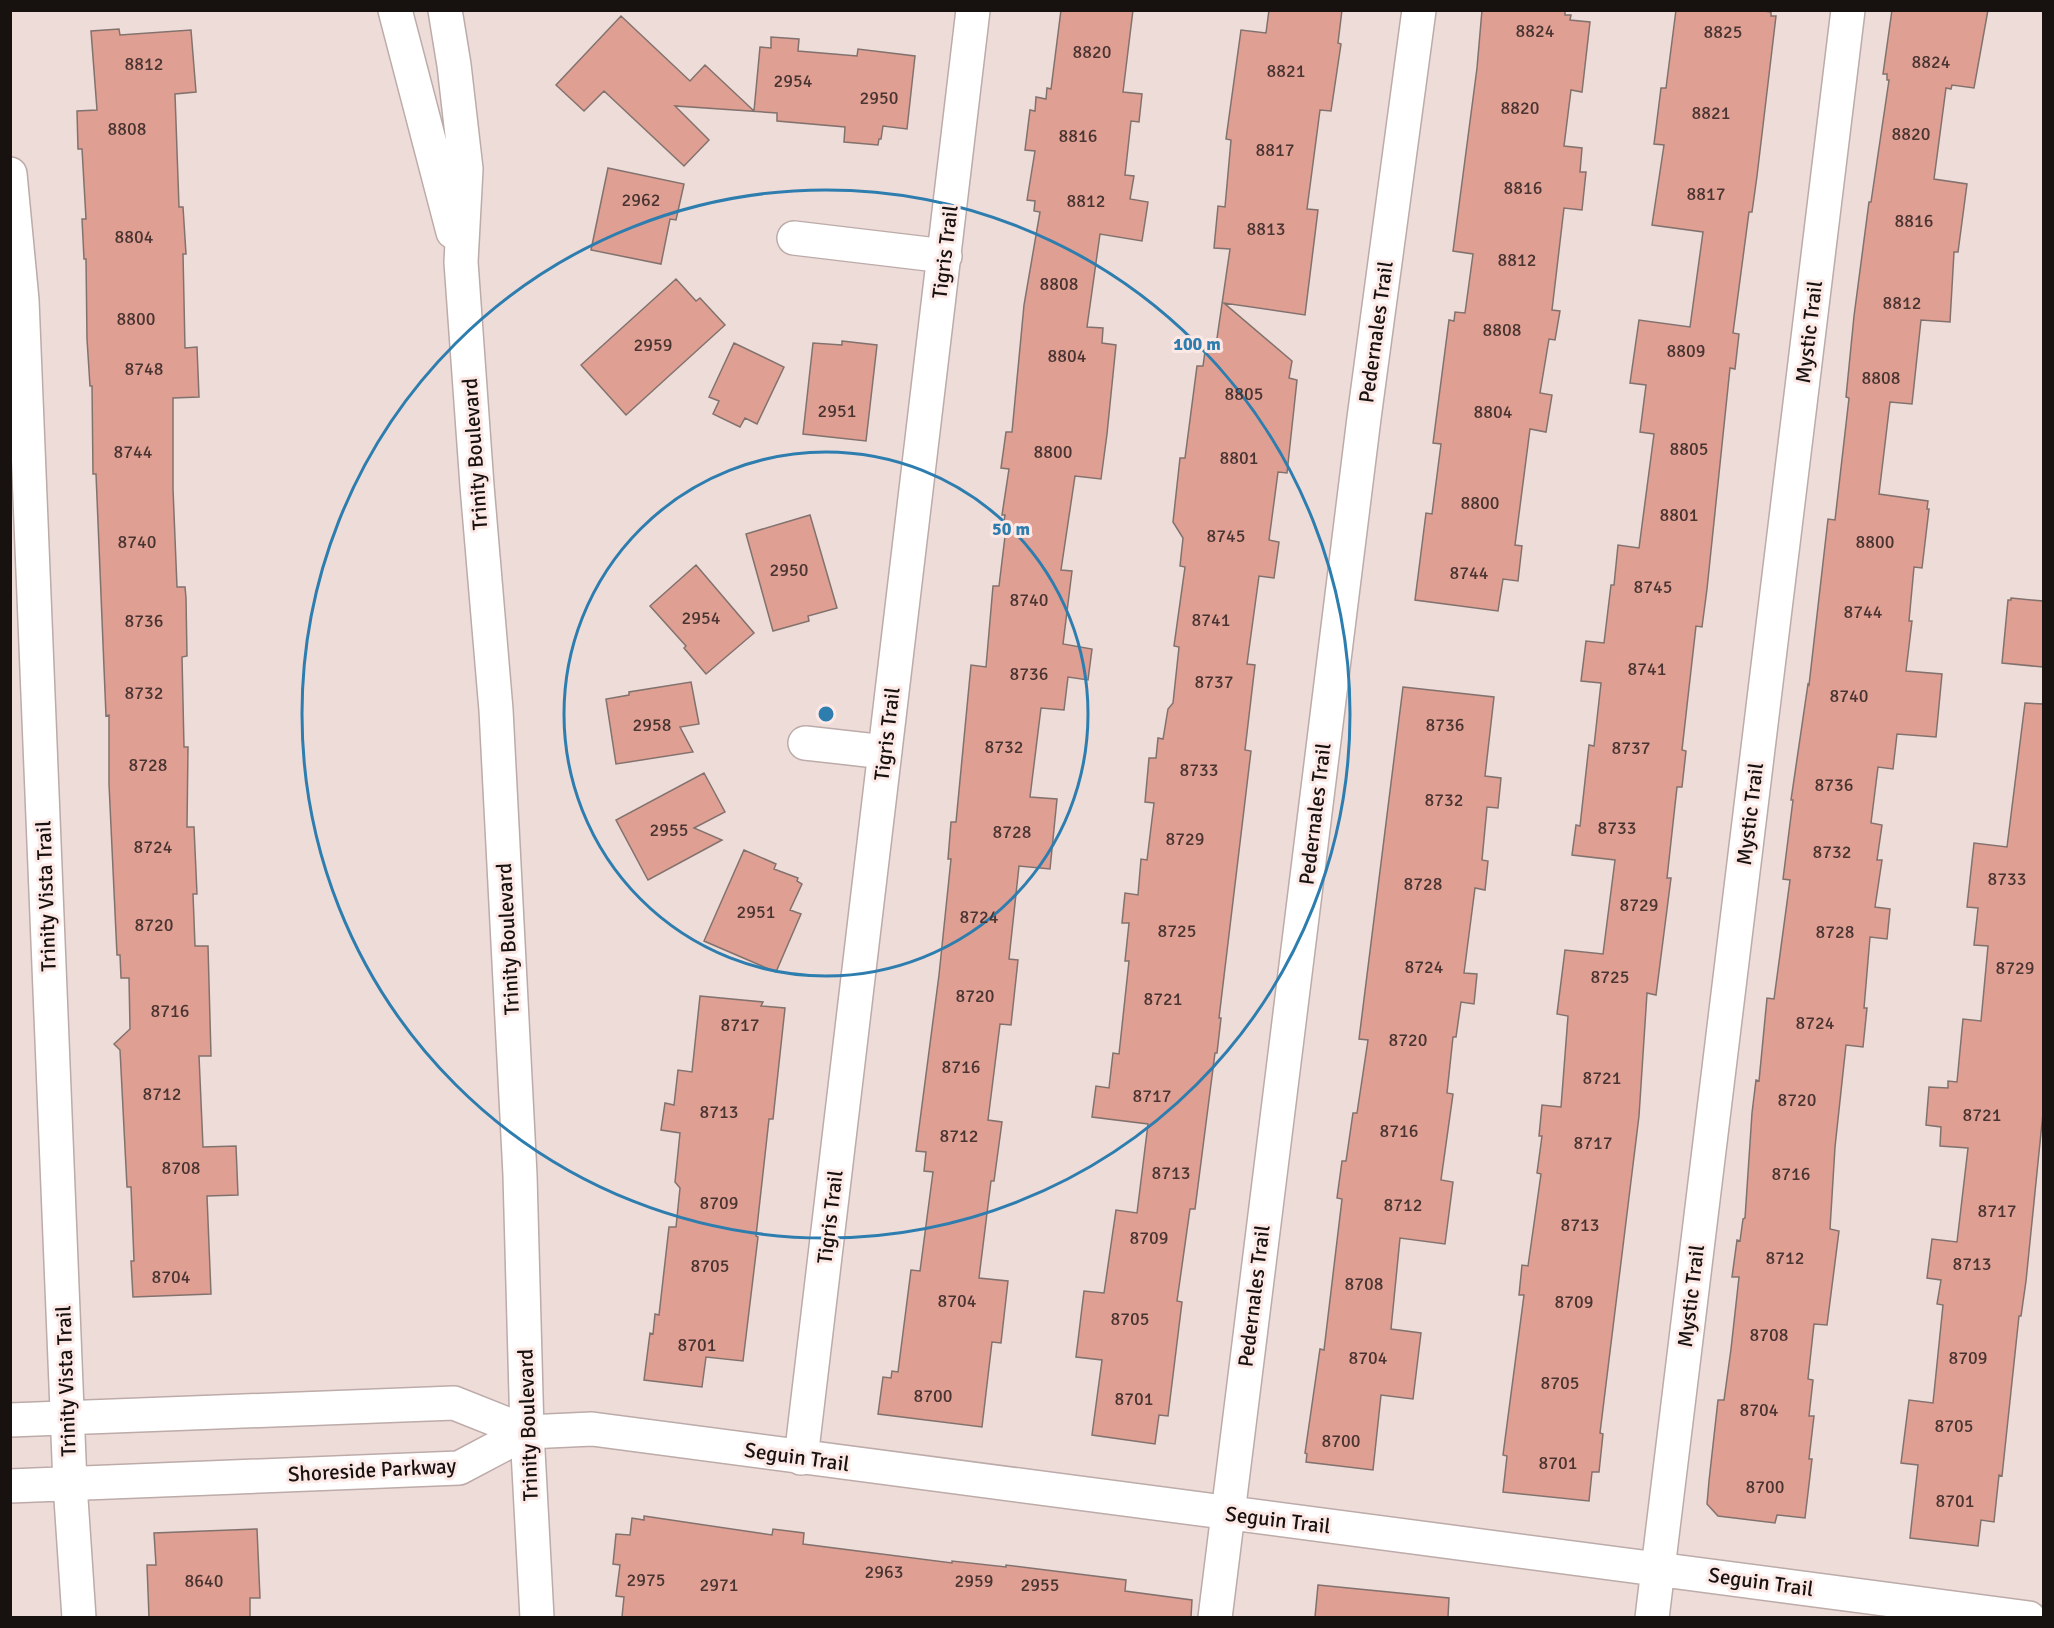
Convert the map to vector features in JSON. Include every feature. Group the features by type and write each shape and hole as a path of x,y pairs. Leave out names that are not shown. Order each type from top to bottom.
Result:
{"street":[{"name":"Trinity Boulevard","path":"396,10 461,262"},
{"name":"Trinity Boulevard","path":"445,10 466,169 461,262 496,710 520,1174 527,1432 537,1617"},
{"name":"Tigris Trail","path":"801,1458 973,10"},
{"name":"Pedernales Trail","path":"1215,1617 1364,418 1419,10"},
{"name":"Mystic Trail","path":"1652,1617 1848,10"},
{"name":"Trinity Vista Trail","path":"10,174 70,1484 79,1617"},
{"path":"794,238 945,256"},
{"path":"805,743 885,752"},
{"path":"10,1420 454,1403 527,1432"},
{"name":"Seguin Trail","path":"527,1432 592,1429 2029,1617"},
{"name":"Shoreside Parkway","path":"10,1486 459,1468 527,1432"}],"building":[{"path":"1061,10 1133,10 1123,92 1142,94 1139,122 1131,121 1125,175 1134,176 1130,199 1148,202 1142,241 1100,234 1087,327 1103,328 1102,343 1116,345 1107,434 1101,479 1075,476 1061,570 1072,571 1063,644 1092,649 1088,680 1068,677 1064,710 1041,708 1030,797 1057,799 1050,869 1019,866 1009,959 1018,960 1011,1025 1000,1024 988,1120 1002,1122 994,1181 991,1181 979,1278 1008,1281 1001,1343 992,1342 982,1427 878,1414 883,1377 891,1378 892,1371 898,1372 911,1270 920,1271 933,1172 924,1171 926,1152 916,1151 939,975 951,859 948,859 951,822 956,822 971,665 986,667 993,586 999,586 1006,528 1003,527 1005,515 1002,515 1009,469 1001,468 1006,432 1012,432 1024,305 1040,212 1034,211 1035,201 1027,200 1035,151 1025,150 1030,110 1035,111 1036,97 1046,99 1047,88 1051,89"},
{"path":"1269,10 1342,10 1338,43 1341,44 1331,111 1320,110 1307,209 1318,210 1305,315 1224,303 1292,361 1289,378 1297,380 1287,473 1278,472 1269,540 1279,542 1274,578 1259,576 1247,664 1255,665 1245,750 1251,751 1219,1018 1221,1018 1217,1053 1215,1053 1195,1209 1190,1209 1177,1301 1182,1302 1168,1416 1159,1415 1155,1444 1092,1435 1102,1360 1076,1357 1084,1291 1104,1293 1116,1210 1137,1213 1148,1124 1092,1117 1096,1086 1109,1088 1113,1053 1119,1054 1129,961 1125,961 1129,923 1122,923 1125,893 1138,895 1141,859 1147,860 1154,803 1145,802 1149,758 1156,758 1158,738 1163,739 1168,709 1173,703 1179,647 1174,646 1185,567 1180,566 1183,538 1173,522 1180,458 1185,458 1197,366 1203,366 1206,344 1216,345 1230,249 1214,248 1218,206 1225,207 1231,140 1226,139 1241,30 1266,33"},
{"path":"1482,10 1565,10 1565,15 1571,15 1570,20 1590,22 1582,92 1571,90 1564,146 1582,148 1580,172 1586,172 1582,210 1564,208 1552,310 1560,311 1555,340 1549,339 1540,393 1552,395 1546,432 1530,429 1515,545 1522,546 1518,581 1503,579 1498,611 1415,600 1426,513 1432,514 1441,444 1433,443 1449,320 1454,321 1455,312 1465,313 1473,254 1453,251 1477,68"},
{"path":"1676,10 1757,10 1771,12 1771,16 1776,16 1757,176 1752,212 1749,212 1733,333 1739,334 1735,369 1730,368 1707,589 1702,627 1696,626 1682,750 1686,751 1682,787 1677,787 1667,878 1671,878 1656,995 1647,993 1639,1116 1600,1433 1603,1434 1599,1472 1592,1472 1589,1501 1503,1492 1507,1456 1503,1455 1524,1295 1519,1295 1522,1265 1528,1266 1541,1174 1537,1173 1542,1136 1539,1136 1542,1105 1561,1107 1568,1016 1557,1014 1565,950 1603,954 1615,860 1572,855 1576,825 1580,826 1589,745 1594,746 1601,683 1581,681 1586,641 1604,643 1618,545 1639,548 1654,434 1640,432 1646,385 1630,383 1639,320 1690,327 1703,232 1652,225 1664,145 1654,144 1661,88 1666,88"},
{"path":"1892,10 1988,10 1974,88 1952,85 1951,89 1946,88 1934,179 1967,184 1958,252 1954,252 1950,322 1921,320 1912,404 1890,402 1879,494 1928,501 1922,568 1914,567 1909,621 1912,621 1906,671 1942,674 1936,737 1897,734 1893,769 1878,767 1871,823 1882,825 1877,860 1882,860 1875,907 1890,909 1887,939 1870,937 1863,1047 1846,1045 1835,1147 1830,1229 1839,1231 1827,1325 1814,1324 1808,1379 1813,1380 1809,1416 1814,1416 1805,1518 1777,1515 1775,1523 1718,1516 1707,1504 1718,1400 1724,1400 1731,1349 1739,1277 1732,1277 1737,1240 1740,1241 1745,1218 1756,1080 1759,1081 1767,998 1774,999 1790,880 1783,879 1793,800 1791,800 1809,685 1828,519 1835,520 1849,398 1846,397 1854,316 1869,202 1871,202 1889,80 1887,80 1887,74 1883,74"},
{"path":"621,16 690,81 705,65 754,111 760,47 771,48 771,37 799,39 798,51 857,56 858,49 915,56 907,129 883,126 878,145 844,142 845,127 777,121 777,113 675,106 709,140 684,166 604,91 584,111 556,85"},
{"path":"119,29 120,35 191,30 196,92 175,94 179,207 183,207 186,254 183,254 185,348 197,347 199,397 173,398 173,489 177,587 185,587 186,598 187,656 182,657 184,747 188,747 187,827 194,827 197,894 193,894 195,946 208,946 211,1056 199,1056 203,1147 236,1146 238,1195 207,1196 211,1294 133,1297 131,1187 127,1187 120,1050 114,1044 130,1029 129,978 121,978 120,955 117,955 109,784 109,715 106,716 96,474 93,474 92,386 90,386 87,339 86,259 84,259 82,219 86,219 82,149 78,149 77,111 97,110 91,31"},
{"path":"608,168 684,184 676,220 670,219 661,264 591,250"},
{"path":"676,279 696,301 700,298 725,325 626,415 581,365"},
{"path":"842,341 877,345 866,441 803,434 813,343 842,345"},
{"path":"734,343 784,367 757,424 745,418 740,427 713,414 719,401 709,397"},
{"path":"810,515 837,608 808,616 809,621 773,631 746,534"},
{"path":"696,565 754,633 706,674 684,648 686,646 650,606"},
{"path":"2011,598 2043,601 2043,667 2002,663 2008,600"},
{"path":"691,682 699,724 680,727 693,752 616,764 606,699 629,695 629,692"},
{"path":"1403,687 1494,697 1485,776 1501,778 1498,808 1487,807 1482,860 1488,861 1485,890 1475,888 1464,973 1477,974 1474,1004 1461,1002 1456,1037 1453,1037 1447,1093 1453,1094 1441,1180 1453,1182 1445,1244 1400,1238 1391,1329 1421,1333 1413,1399 1381,1395 1373,1470 1306,1462 1307,1454 1305,1453 1320,1349 1324,1350 1342,1199 1337,1198 1342,1161 1346,1161 1353,1113 1357,1113 1368,1040 1359,1039"},
{"path":"2025,703 2043,704 2043,1113 2026,1281 2021,1316 2019,1316 2002,1476 1999,1475 1994,1522 1981,1520 1978,1546 1910,1538 1918,1465 1901,1463 1909,1400 1933,1403 1943,1305 1937,1304 1941,1280 1927,1278 1932,1239 1957,1242 1968,1148 1940,1146 1941,1127 1926,1125 1929,1087 1948,1088 1948,1081 1957,1082 1963,1019 1981,1021 1988,946 1974,945 1978,908 1967,907 1974,843 2007,847"},
{"path":"704,773 725,812 694,828 722,840 648,880 616,820"},
{"path":"744,850 776,864 774,869 798,878 797,881 802,884 790,910 801,914 776,972 704,941"},
{"path":"700,996 763,1002 761,1006 785,1008 773,1119 769,1119 743,1361 706,1357 702,1387 644,1380 650,1333 653,1334 655,1314 659,1315 669,1227 676,1227 680,1188 675,1182 680,1133 661,1130 665,1103 674,1105 678,1070 692,1072"},
{"path":"644,1516 772,1535 773,1529 804,1533 803,1544 952,1563 952,1561 1006,1567 1006,1565 1126,1580 1125,1591 1192,1600 1191,1617 622,1617 624,1597 616,1596 620,1565 613,1564 616,1534 630,1535 632,1518 644,1520"},
{"path":"257,1529 260,1598 250,1598 250,1617 149,1617 147,1565 156,1565 154,1533"},
{"path":"1318,1585 1449,1598 1448,1617 1315,1617"}]}
